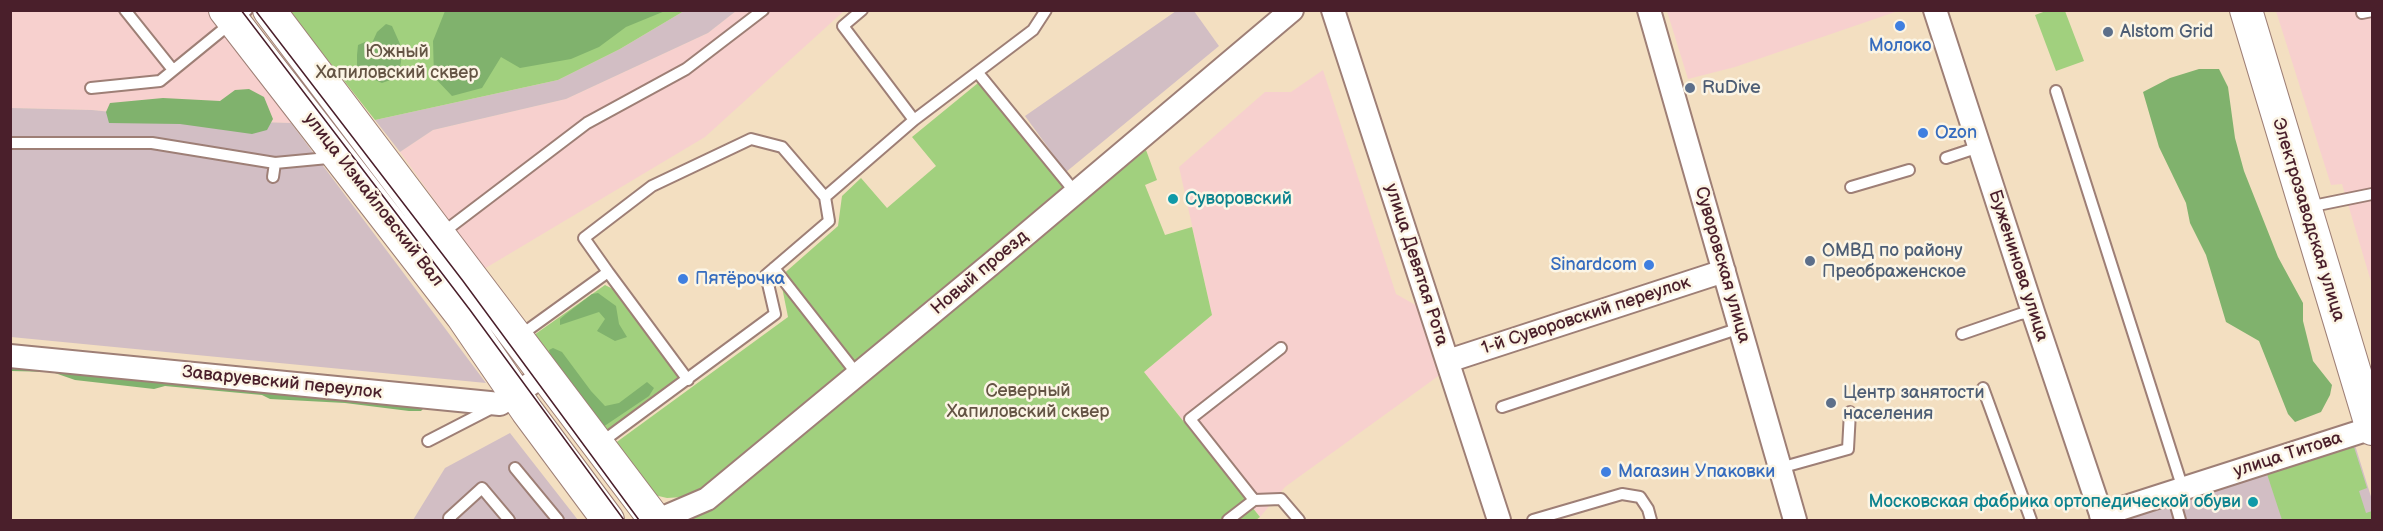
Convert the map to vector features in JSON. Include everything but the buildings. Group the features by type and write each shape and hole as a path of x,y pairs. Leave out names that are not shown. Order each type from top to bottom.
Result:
{"main road":[{"name":"улица Измайловский Вал","path":"269,10 427,244 508,399 527,411 608,520"},
{"name":"Электрозаводская улица","path":"2246,10 2372,428"},
{"name":"улица Измайловский Вал","path":"236,14 336,152 516,338 544,375 558,389 657,520"}],"street":[{"name":"Новый проезд","path":"657,520 706,499 1292,10"},
{"name":"улица Девятая Рота","path":"1333,10 1498,520"},
{"name":"Суворовская улица","path":"1649,10 1795,520"},
{"name":"Буженинова улица","path":"1935,10 2099,518"},
{"name":"1-й Суворовский переулок","path":"1448,361 1724,271"},
{"name":"Заваруевский переулок","path":"10,356 508,399"},
{"path":"508,399 544,375"},
{"name":"улица Титова","path":"2099,518 2372,428"}],"lane":[{"path":"125,10 173,70"},
{"path":"427,244 587,123 686,69 763,10"},
{"path":"862,10 843,26 914,120"},
{"path":"825,196 914,120 1033,30 1044,12"},
{"path":"92,88 160,81 236,14"},
{"path":"978,73 1075,192"},
{"path":"2056,91 2178,491 2180,520"},
{"path":"599,444 688,380 775,314 766,275 829,221 825,196 782,147 751,139 652,186 584,238 688,380"},
{"path":"10,143 152,143 275,163 328,158 336,152"},
{"path":"1946,158 1979,147"},
{"path":"273,177 275,163"},
{"path":"1851,187 1909,170"},
{"path":"2304,207 2373,194"},
{"path":"774,268 857,374"},
{"path":"516,338 608,272"},
{"path":"1962,334 2032,312"},
{"path":"1502,407 1740,328"},
{"path":"1254,500 1190,419 1281,348"},
{"path":"1983,388 2031,520"},
{"path":"428,441 508,399"},
{"path":"1779,468 1848,449 1850,412"},
{"path":"515,468 558,520"},
{"path":"451,520 449,518 482,488 509,520"},
{"path":"1533,520 1622,494 1640,497 1648,509 1651,520"},
{"path":"1228,520 1254,500 1281,499 1299,520"}],"shaded area":[{"path":"1667,10 1898,11 1735,67 1688,79"},
{"path":"11,11 213,11 258,70 291,123 191,120 92,110 11,108"},
{"path":"684,11 736,11 708,33 566,99 433,130 400,152 375,120 558,80 620,49"},
{"path":"736,11 844,11 705,137 484,269 400,152 433,130 566,99 708,33"},
{"path":"1176,11 1194,11 1219,46 1066,172 1025,116"},
{"path":"2276,11 2372,11 2372,285 2342,184 2331,185"},
{"path":"1323,70 1396,294 1419,307 1441,374 1285,487 1260,517 1144,372 1212,315 1179,167 1265,92 1291,92"},
{"path":"11,108 92,110 191,120 291,123 486,383 11,337"},
{"path":"510,433 578,520 413,520 445,468"},
{"path":"2355,445 2372,500 2372,520 2116,520"}],"green space":[{"path":"445,10 665,11 626,27 599,47 571,59 520,68 501,57 482,88 452,96 434,77 433,41"},
{"name":"Южный Хапиловский сквер","path":"289,11 684,11 620,49 558,80 375,120"},
{"path":"2046,11 2065,11 2084,61 2056,71 2035,15"},
{"path":"386,24 392,26 400,44 401,62 399,72 393,79 382,83 366,76 357,65 357,55 358,45 365,42 372,43 377,32"},
{"path":"2199,69 2219,69 2228,87 2235,138 2244,171 2278,257 2303,303 2303,321 2313,361 2332,385 2330,395 2321,412 2295,422 2288,414 2259,341 2226,322 2206,255 2190,223 2186,203 2159,147 2143,92 2170,78"},
{"path":"978,83 1063,187 736,465 704,488 683,497 667,498 650,494 614,444 788,317 780,277 838,226 842,196 861,178 887,208 936,166 912,137"},
{"path":"249,89 264,97 273,119 267,130 252,134 180,124 109,123 106,112 110,103 163,98 220,101 235,90"},
{"name":"Северный Хапиловский сквер","path":"1146,150 1157,180 1145,185 1165,235 1192,227 1212,315 1144,372 1260,517 1256,520 686,520 708,509"},
{"path":"605,285 615,290 682,379 607,433 534,335"},
{"path":"598,293 616,306 619,324 627,337 615,341 597,331 605,319 599,312 560,325 560,319 592,294"},
{"path":"553,348 562,352 605,406 619,403 647,382 654,388 649,396 603,427 550,354 549,350"},
{"path":"10,363 353,397 363,403 416,403 423,409 409,411 345,403 270,399 262,395 165,386 154,389 75,380 52,372 11,371"},
{"path":"2354,447 2367,488 2359,491 2366,513 2372,511 2372,520 2282,520 2267,474"}],"tram line":[{"path":"241,10 470,310 624,520"},
{"path":"255,10 463,281 639,520"}],"place":[{"name":"Молоко","path":"1900,26"},
{"name":"Alstom Grid","path":"2108,32"},
{"name":"RuDive","path":"1690,88"},
{"name":"Ozon","path":"1923,133"},
{"name":"Суворовский","path":"1173,199"},
{"name":"ОМВД по району Преображенское","path":"1810,261"},
{"name":"Sinardcom","path":"1649,265"},
{"name":"Пятёрочка","path":"683,279"},
{"name":"Центр занятости населения","path":"1831,403"},
{"name":"Магазин Упаковки","path":"1606,472"},
{"name":"Московская фабрика ортопедической обуви","path":"2253,502"}]}
